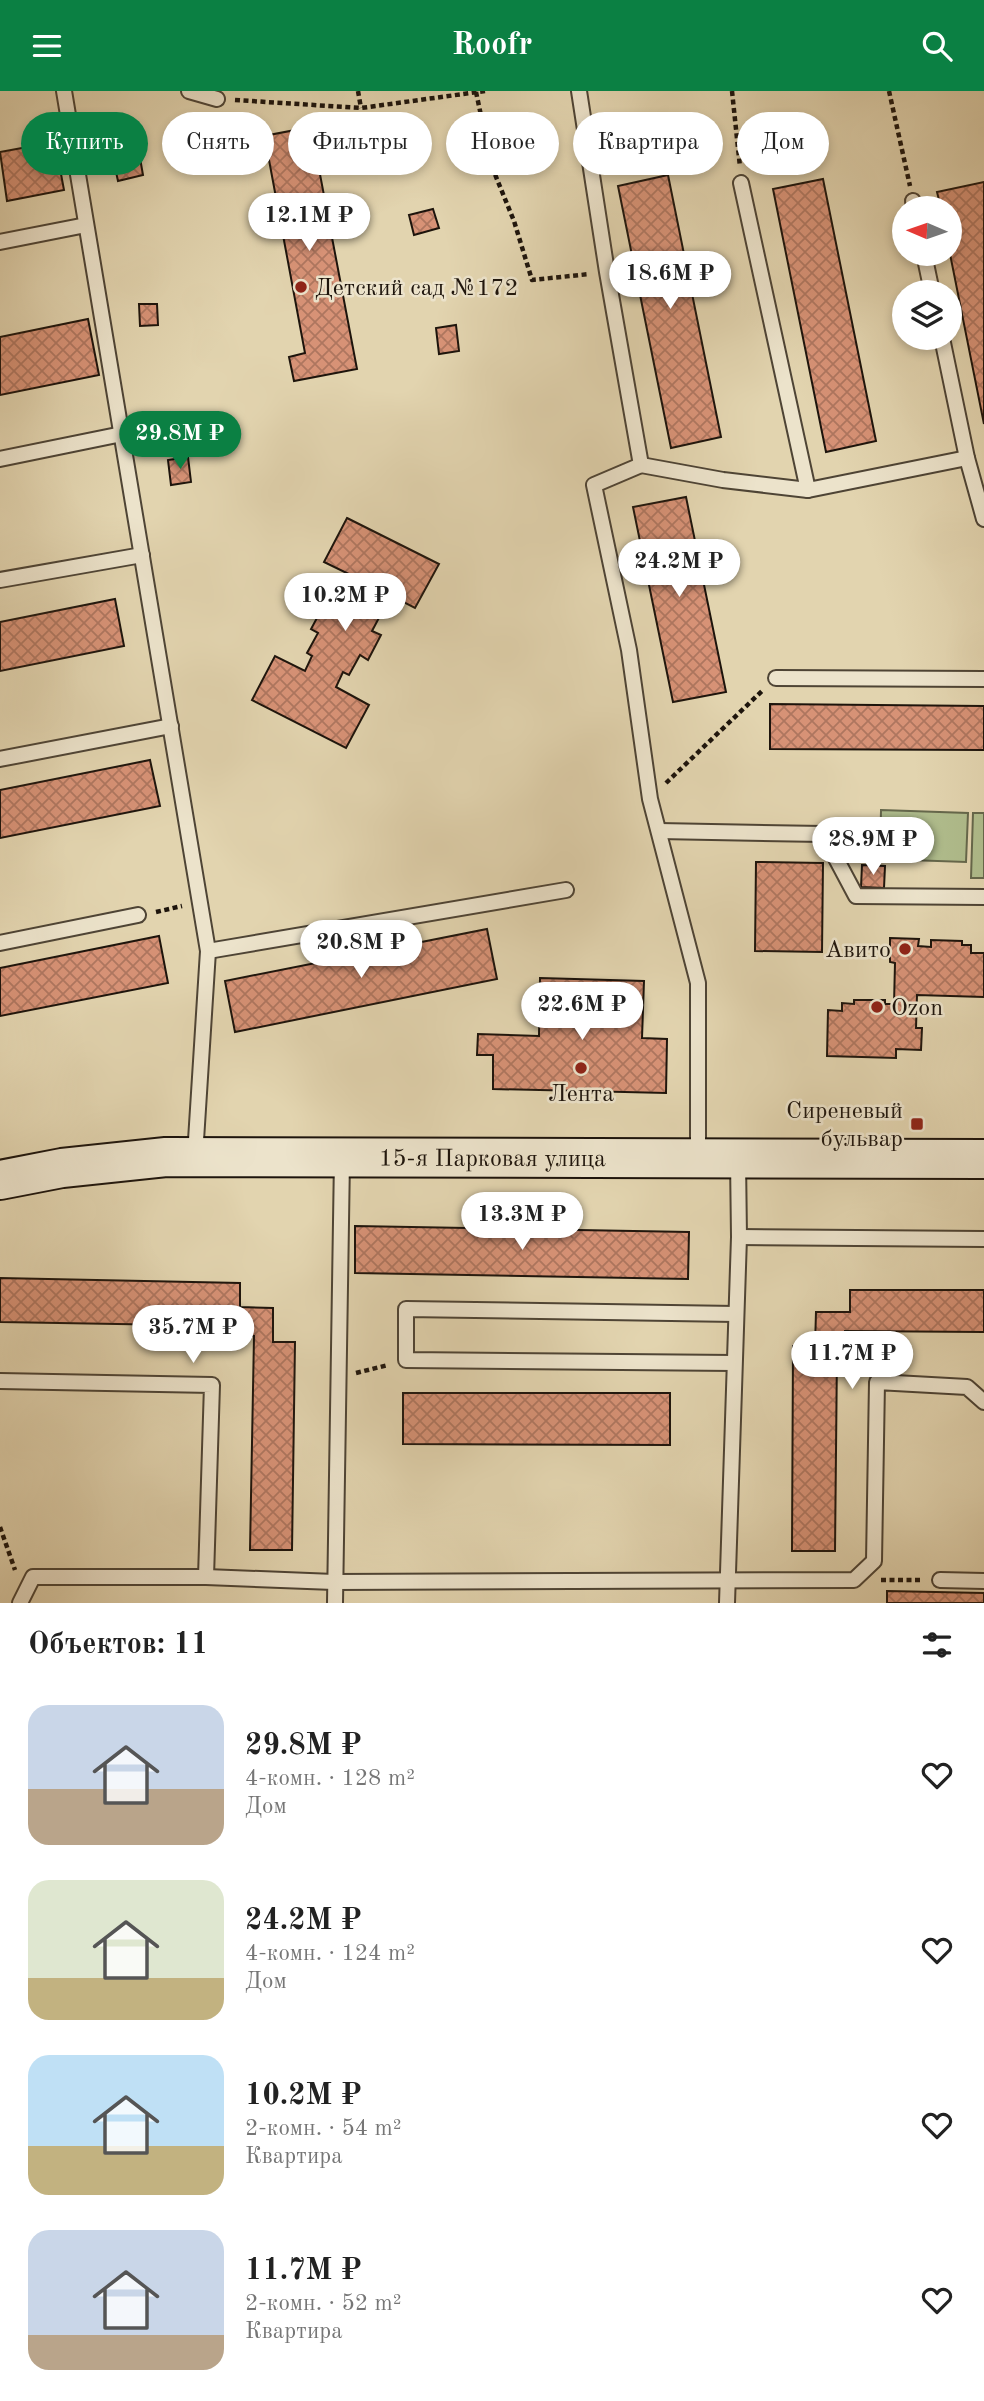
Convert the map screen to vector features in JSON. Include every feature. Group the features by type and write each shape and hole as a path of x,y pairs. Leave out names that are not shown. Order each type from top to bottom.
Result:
{"street":[{"name":"15-я Парковая улица","path":"0,1180 62,1168 166,1157 984,1159"}],"lane":[{"path":"64,91 208,951 195,1157"},
{"path":"189,91 217,99"},
{"path":"579,91 641,465"},
{"path":"741,183 808,490"},
{"path":"0,242 86,225"},
{"path":"944,350 967,458 984,519"},
{"path":"0,459 122,434"},
{"path":"698,1158 698,983 650,799 629,650 594,485 641,465 723,480 808,490 967,458"},
{"path":"0,580 142,555"},
{"path":"776,678 984,679"},
{"path":"0,759 171,726"},
{"path":"659,831 823,834 856,896 984,897"},
{"path":"208,951 566,890"},
{"path":"0,943 138,915"},
{"path":"334,1603 342,1158"},
{"path":"727,1603 739,1237 738,1158"},
{"path":"739,1237 984,1239"},
{"path":"734,1363 406,1360 406,1309 736,1314"},
{"path":"0,1381 212,1385 206,1577"},
{"path":"20,1603 33,1577 206,1577 334,1582 854,1580 874,1561 877,1383 967,1387 984,1402"},
{"path":"940,1580 984,1581"},
{"path":"321,1603 334,1582"}],"path":[{"path":"238,91 240,101"},
{"path":"358,91 361,108"},
{"path":"217,99 361,108 485,91"},
{"path":"732,91 741,183"},
{"path":"889,91 912,196"},
{"path":"476,92 492,167 514,221 532,280 607,272"},
{"path":"650,799 776,678"},
{"path":"138,915 201,903"},
{"path":"338,1378 406,1360"},
{"path":"0,1527 15,1570 27,1589"},
{"path":"854,1580 940,1580"}],"green space":[{"path":"881,810 968,813 966,862 880,859"},
{"path":"973,813 984,813 984,878 971,878"}],"building":[{"path":"288,131 288,175 320,175 357,369 294,381 289,357 305,353 272,175 274,175 274,134"},
{"path":"21,148 21,175 61,175 64,190 7,201 0,152"},
{"path":"117,175 143,175 118,181"},
{"path":"668,175 721,437 671,448 618,186"},
{"path":"823,179 876,441 826,452 773,189"},
{"path":"984,182 984,424 962,314 962,280 955,280 952,266 962,266 962,196 938,196 937,192"},
{"path":"433,209 439,228 414,235 409,215"},
{"path":"139,304 157,304 158,325 140,326"},
{"path":"88,319 99,375 0,395 0,337"},
{"path":"456,325 459,351 439,354 436,328"},
{"path":"188,457 191,482 171,485 168,460"},
{"path":"686,497 726,692 673,702 633,507"},
{"path":"347,518 439,564 415,608 386,593 377,609 382,612 372,631 381,635 368,660 360,655 349,675 343,672 336,687 369,705 346,748 252,700 275,656 305,671 312,656 307,653 318,633 311,629 324,605 331,609 342,589 348,592 355,577 324,562"},
{"path":"115,599 124,646 0,671 0,622"},
{"path":"770,704 984,706 984,750 770,749"},
{"path":"150,760 160,806 0,838 0,790"},
{"path":"756,862 823,863 822,952 755,951"},
{"path":"862,865 885,866 884,888 861,887"},
{"path":"487,929 497,979 235,1032 225,981"},
{"path":"159,936 168,983 0,1016 0,968"},
{"path":"890,938 919,939 918,946 931,947 931,940 962,941 962,945 971,945 971,953 984,953 984,997 917,995 916,1028 922,1028 921,1050 896,1049 896,1058 827,1056 828,1010 842,1011 842,1003 854,1004 854,1000 885,1000 885,1004 894,1004 895,963 890,962"},
{"path":"540,978 644,981 642,1038 667,1039 666,1093 493,1089 493,1055 477,1055 478,1034 539,1036"},
{"path":"355,1226 689,1232 688,1279 355,1273"},
{"path":"0,1278 240,1283 240,1307 273,1308 273,1342 295,1342 292,1550 250,1550 254,1336 234,1336 234,1326 0,1322"},
{"path":"850,1290 984,1290 984,1332 845,1331 845,1352 837,1352 835,1551 792,1551 793,1346 815,1346 816,1312 850,1312"},
{"path":"403,1393 670,1393 670,1445 403,1444"},
{"path":"887,1591 984,1593 984,1603 887,1603"}],"place":[{"name":"Детский сад №172","path":"301,287"},
{"name":"Авито","path":"905,949"},
{"name":"Ozon","path":"877,1007"},
{"name":"Лента","path":"581,1068"},
{"name":"Сиреневый бульвар","path":"917,1124"}]}
